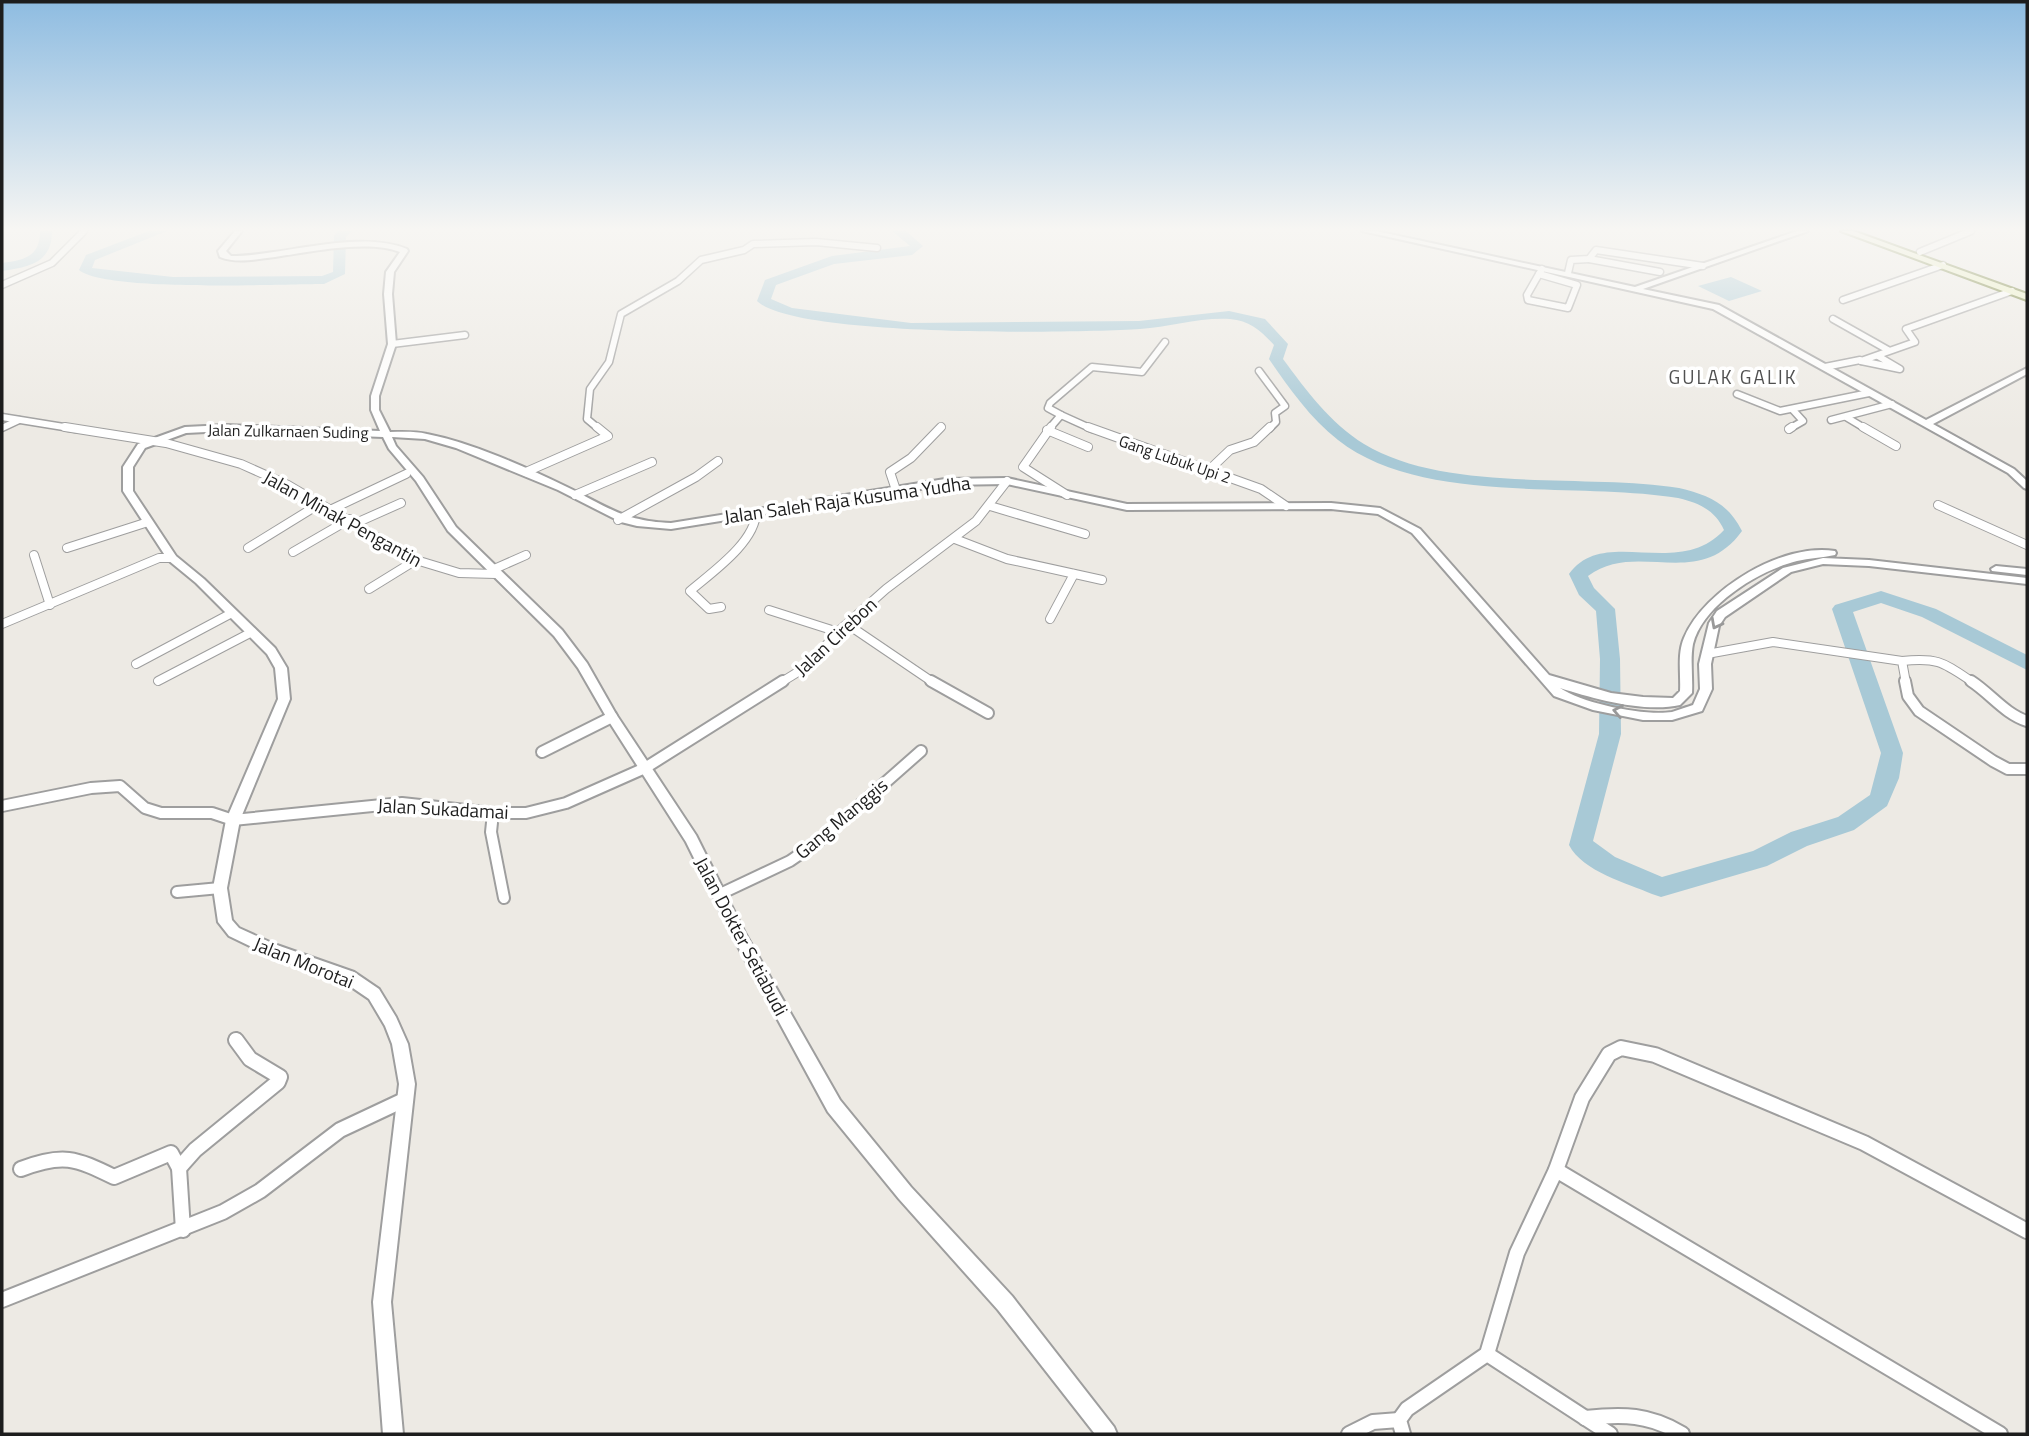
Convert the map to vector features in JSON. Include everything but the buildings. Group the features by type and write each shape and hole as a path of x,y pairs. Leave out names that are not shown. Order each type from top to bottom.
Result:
{"street":[{"path":"388,298 392,344 443,340 465,335"},
{"path":"526,472 608,436 586,419 591,402 590,389 609,362 621,314 649,298"},
{"path":"1528,298 1561,308 1571,306 1574,298"},
{"path":"1681,298 1704,303 1735,316 1927,423 2026,482"},
{"path":"1843,300 1849,298"},
{"path":"1825,367 1878,356 1915,342 1906,329 1979,298"},
{"path":"1833,319 1888,350"},
{"path":"1067,495 1056,485 1024,471 1037,443 1060,415 1048,408 1049,403 1091,368 1142,372 1165,342"},
{"name":"Jalan Dokter Setiabudi","path":"392,344 375,396 375,410 400,458 420,479 452,529 558,633 583,666 612,718 691,839 718,895 834,1106 905,1194 1005,1303 1107,1434"},
{"path":"1861,360 1900,369 1878,356"},
{"path":"1209,470 1236,446 1254,442 1276,422 1275,412 1285,406 1259,371"},
{"path":"1927,423 2027,371"},
{"path":"1737,394 1766,407 1793,410 1870,393"},
{"path":"1830,420 1892,404"},
{"path":"1789,429 1803,421 1793,410"},
{"name":"Gang Lubuk Upi 2","path":"1060,415 1120,441 1261,489 1286,506"},
{"name":"Jalan Minak Pengantin","path":"2,417 90,429 241,464 332,509 415,560 459,573 494,572"},
{"path":"1846,417 1896,446"},
{"path":"2,428 20,420"},
{"path":"896,490 890,472 911,458 941,427"},
{"name":"Jalan Zulkarnaen Suding","path":"151,441 185,430 226,428 385,433"},
{"path":"1047,430 1088,447"},
{"name":"Jalan Saleh Raja Kusuma Yudha","path":"385,433 425,436 456,443 575,495 618,520 671,526 945,482 1007,481 1138,508 1331,506 1380,512 1416,531 1558,693 1596,700 1676,702 1684,696 1689,640 1706,611 1728,590 1788,559 1822,553 1881,556 2027,572"},
{"name":"Jalan Morotai","path":"151,441 141,446 128,467 125,483 172,558 200,581 230,614 271,651 281,668 284,699 233,820 220,888 225,922 234,932 270,949 349,977 374,994 391,1021 400,1044 407,1084 382,1301 393,1434"},
{"path":"618,520 696,477 718,461"},
{"path":"575,495 652,462"},
{"path":"332,509 406,474"},
{"name":"Jalan Cirebon","path":"645,768 806,667 838,632 886,589 955,539 989,506 1007,481"},
{"path":"248,548 321,503"},
{"path":"293,552 353,521 401,503"},
{"path":"1938,505 2027,545"},
{"path":"989,506 1085,534"},
{"path":"721,607 709,609 690,591 738,550 756,517 756,512"},
{"path":"67,548 148,522"},
{"path":"955,539 1007,559 1102,580"},
{"path":"34,555 50,605"},
{"path":"494,572 526,555"},
{"path":"2,624 159,558 172,558"},
{"path":"369,589 415,560"},
{"name":"Jalan Saleh Raja Kusuma Yudha","path":"1596,700 1643,716 1672,716 1698,708 1706,690 1707,654 1713,626 1721,614 1767,581 1805,564 1869,563 2027,582"},
{"path":"1050,619 1074,574"},
{"path":"769,610 838,632"},
{"path":"136,664 230,614"},
{"path":"847,624 912,671 988,713"},
{"path":"158,681 252,632"},
{"path":"1707,654 1725,653 1773,642 1902,661 1929,658 1945,664 1989,693 2012,716 2027,721"},
{"path":"1902,661 1908,696 1919,711 1993,761 2008,769 2027,769"},
{"path":"542,752 612,718"},
{"name":"Gang Manggis","path":"718,895 790,861 819,841 921,751"},
{"name":"Jalan Sukadamai","path":"2,806 91,788 120,786 145,808 161,813 212,813 233,820 402,803 494,813 526,813 566,803 645,768"},
{"path":"494,813 491,832 504,898"},
{"path":"177,892 220,888"},
{"path":"179,1168 195,1150 281,1077 248,1059 236,1040"},
{"path":"1349,1434 1373,1422 1401,1427 1407,1409 1487,1354 1517,1253 1556,1170 1582,1098 1609,1054 1621,1048 1638,1049 1864,1143 2027,1231"},
{"path":"2,1300 32,1284 183,1230 254,1195 303,1156 370,1111 405,1099"},
{"path":"21,1169 53,1156 65,1155 114,1177 171,1153 179,1168 183,1230"},
{"path":"1556,1170 2000,1434"},
{"path":"1487,1354 1610,1434"},
{"path":"1585,1418 1636,1412 1682,1434"}],"waterway":[{"path":"765,298 764,301 789,312 911,327 1139,325 1229,315 1260,322 1281,344 1276,359 1318,413 1344,437 1373,455 1399,465 1453,477 1643,488 1696,497 1710,504 1722,512 1733,531 1717,548 1699,556 1678,559 1614,557 1595,562 1578,574 1586,591 1605,609 1610,659 1610,734 1585,820 1581,845 1607,864 1661,887 1759,859 1799,839 1846,824 1879,800 1888,778 1892,753 1842,609 1881,597 1929,613 2027,663"}],"district":[{"name":"GULAK GALIK","path":"1733,376"}]}
